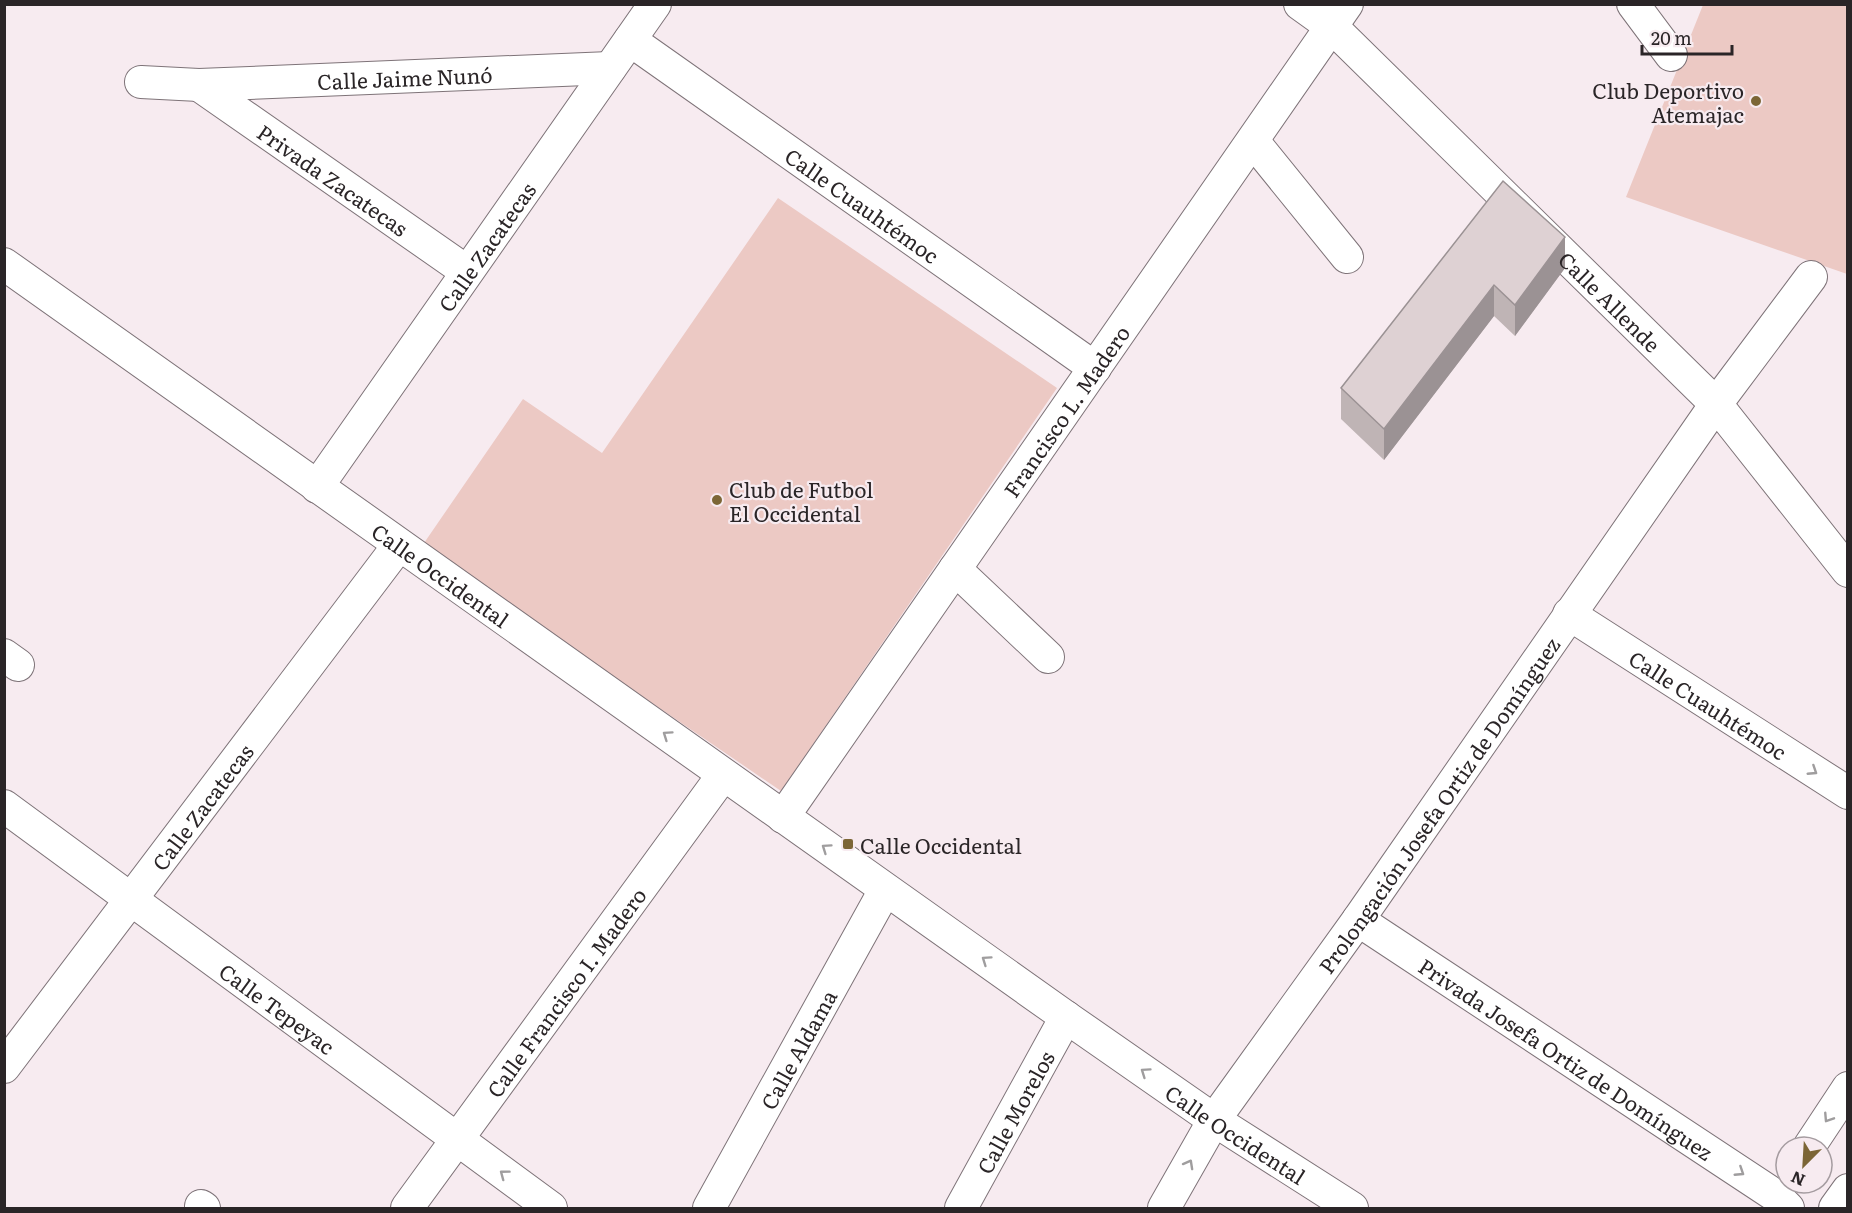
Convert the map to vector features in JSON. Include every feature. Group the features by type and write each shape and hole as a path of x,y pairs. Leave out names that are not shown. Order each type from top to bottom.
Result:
{"street":[{"name":"Calle Zacatecas","path":"317,487 655,4"},
{"name":"Calle Allende","path":"1300,4 1339,16 1716,404 1848,571"},
{"path":"1633,4 1671,55"},
{"name":"Francisco L. Madero","path":"783,817 1339,16"},
{"name":"Calle Cuauhtémoc","path":"630,40 1095,368"},
{"name":"Calle Jaime Nunó","path":"141,82 200,85 610,68"},
{"name":"Privada Zacatecas","path":"200,85 466,271"},
{"path":"1253,141 1347,257"},
{"name":"Calle Occidental","path":"6,270 1066,1017 1214,1120 1352,1209"},
{"path":"1716,404 1811,277"},
{"name":"Prolongación Josefa Ortiz de Domínguez","path":"1164,1209 1214,1120 1358,920 1716,404"},
{"name":"Calle Zacatecas","path":"4,1067 399,545"},
{"path":"955,569 1048,657"},
{"name":"Calle Cuauhtémoc","path":"1569,614 1848,793"},
{"name":"Calle Francisco I. Madero","path":"407,1209 723,775"},
{"name":"Calle Tepeyac","path":"4,806 132,898 551,1209"},
{"name":"Calle Aldama","path":"709,1209 885,890"},
{"name":"Privada Josefa Ortiz de Domínguez","path":"1358,920 1783,1196"},
{"name":"Calle Morelos","path":"962,1209 1066,1017"},
{"path":"1817,1135 1848,1088"},
{"path":"1835,1209 1848,1190"}],"shaded area":[{"name":"Club Deportivo Atemajac","path":"1703,5 1847,5 1847,274 1626,197"},
{"name":"Club de Futbol El Occidental","path":"778,198 1057,388 781,791 422,546 523,399 602,453"}],"building":[{"path":"1503,181 1565,237 1515,305 1494,285 1384,429 1341,388"}],"place":[{"name":"Club Deportivo Atemajac","path":"1756,101"},
{"name":"Club de Futbol El Occidental","path":"717,500"},
{"name":"Calle Occidental","path":"848,844"}]}
